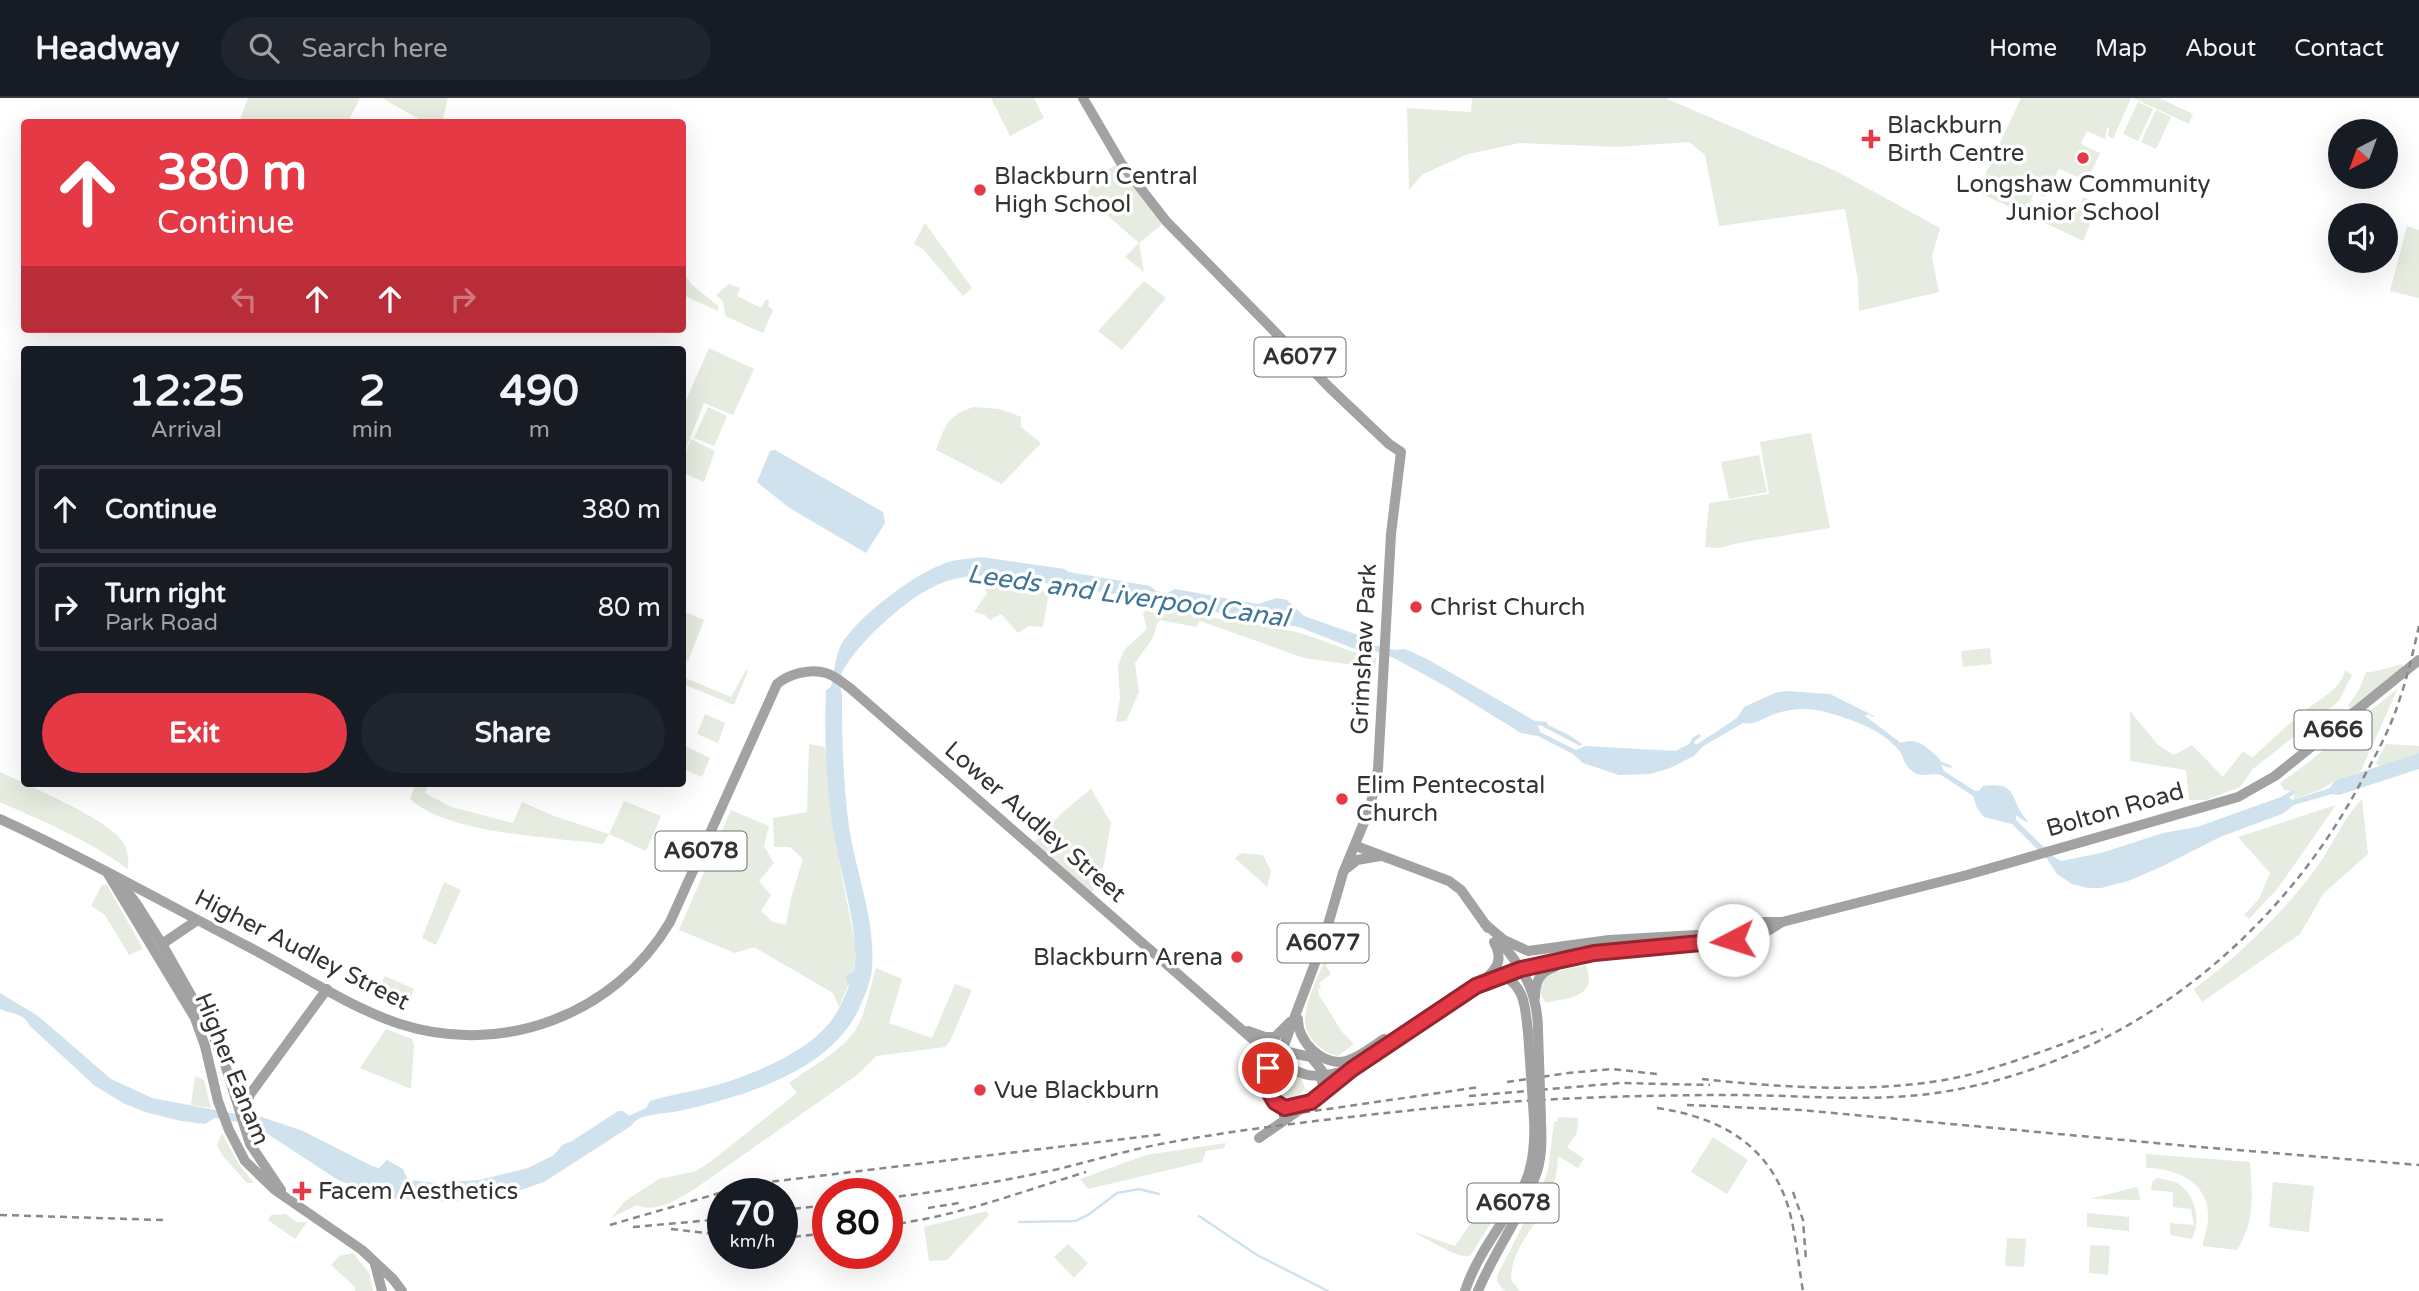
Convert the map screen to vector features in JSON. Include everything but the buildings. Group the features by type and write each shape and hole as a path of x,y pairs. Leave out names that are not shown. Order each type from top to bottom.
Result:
{"highway":[{"name":"Grimshaw Park","path":"1083,98 1121,163 1166,221 1321,378 1389,444 1401,452 1391,534 1378,769 1370,808 1356,846"},
{"name":"Bolton Road","path":"1485,924 1504,940 1528,951 1609,940 1714,934 1763,922 1783,922 1967,875 2238,797 2275,776 2419,660"},
{"name":"Lower Audley Street","path":"794,675 809,671 828,673 850,688 1255,1041"},
{"name":"Higher Audley Street","path":"0,819 64,849 196,921 398,1023 426,1031 478,1036 514,1031 546,1023 581,1009 608,992 634,970 663,934 777,684 783,678 794,675"},
{"path":"1356,846 1449,881 1461,890 1485,924 1525,970"},
{"name":"A6077","path":"1298,1012 1323,942 1343,873 1356,846"},
{"path":"1343,873 1354,861 1380,856"},
{"name":"Higher Eanam","path":"111,874 136,903 209,1027 223,1058 235,1097 244,1105 246,1131 256,1155 288,1199"},
{"name":"Higher Eanam","path":"111,874 195,1018 205,1046 218,1101 245,1161 266,1183 362,1250 402,1291"},
{"path":"162,944 196,921"},
{"name":"Bolton Road","path":"1352,1069 1476,986 1503,976 1580,957 1632,949 1733,940 1766,932 1783,922"},
{"path":"1476,986 1494,972 1500,958 1485,924"},
{"path":"1530,1000 1522,985 1525,970 1546,950"},
{"path":"1530,1000 1540,975 1580,957"},
{"path":"1503,976 1530,1000"},
{"path":"215,1088 235,1097 244,1105 327,989"},
{"name":"A6078","path":"1478,1291 1535,1178 1540,1159 1530,1000"},
{"path":"1298,1012 1298,1026 1304,1041 1329,1060 1343,1062 1397,1031 1406,1032"},
{"path":"1269,1087 1298,1012"},
{"name":"Lower Audley Street","path":"1239,1027 1256,1034 1275,1037 1281,1034 1298,1012"},
{"path":"1255,1041 1267,1061 1269,1087 1275,1102 1285,1108 1309,1103 1319,1091 1324,1077 1320,1067 1309,1056 1281,1057"},
{"path":"1255,1041 1305,1075 1324,1077 1352,1069"},
{"path":"1259,1138 1352,1069"},
{"name":"A6078","path":"1465,1291 1488,1242 1526,1180 1538,1119"},
{"path":"374,1262 382,1291"}],"shaded area":[{"path":"248,98 360,98 350,119 240,119"},
{"path":"382,98 448,98 443,119 419,119"},
{"path":"991,98 1034,98 1044,118 1010,136"},
{"path":"1472,98 1665,98 1838,172 1940,228 1932,257 1939,292 1859,311 1858,280 1845,209 1719,226 1705,155 1689,142 1617,147 1520,143 1468,154 1423,174 1409,190 1407,108 1471,112"},
{"path":"2021,98 2131,98 2113,139 2108,136 2107,127 2105,139 2087,131 2081,144 2100,153 2087,181 2059,169 2054,179 2056,181 2044,197 2034,192 2025,214 1977,192"},
{"path":"2133,98 2159,98 2193,114 2189,124"},
{"path":"2138,102 2153,109 2138,141 2123,134"},
{"path":"2156,110 2171,117 2156,149 2141,142"},
{"path":"1121,163 1166,221 1139,243 1085,196 1100,173"},
{"path":"2083,197 2099,204 2091,217 2083,241 2041,221 2043,217 2037,214 2067,217 2072,207 2076,209 2082,206"},
{"path":"925,223 972,288 963,296 923,249 914,244"},
{"path":"2407,226 2419,230 2419,298 2390,291 2395,273 2398,273 2398,260"},
{"path":"1139,243 1144,272 1125,257"},
{"path":"686,276 691,284 718,306 718,311 686,296"},
{"path":"1144,281 1166,298 1122,350 1098,331"},
{"path":"729,284 740,288 737,296 761,308 766,299 769,301 768,306 773,310 763,333 725,316 723,301 716,295"},
{"path":"709,348 754,369 733,415 704,403 686,448 686,400"},
{"path":"708,407 727,416 714,446 694,438"},
{"path":"974,407 1000,409 1021,417 1021,427 1041,443 1002,484 936,450 948,422"},
{"path":"1811,433 1830,528 1720,548 1705,547 1709,503 1769,494 1760,442"},
{"path":"691,439 715,451 704,482 686,474 686,452"},
{"path":"1759,455 1767,492 1729,499 1721,462"},
{"path":"984,582 1009,583 1049,592 1043,627 1029,626 1018,633 1001,614 990,620 985,615 974,612 987,593"},
{"path":"1166,607 1309,636 1376,658 1375,668 1304,658 1200,621 1196,627 1160,620 1153,638 1135,663 1139,692 1126,721 1116,722 1120,699 1118,666 1124,650 1147,629 1143,614 1146,610 1154,613"},
{"path":"686,613 704,620 688,661 686,660"},
{"path":"1990,648 1992,664 1963,667 1961,651"},
{"path":"2403,664 2402,669 2350,709 2348,706 2360,688 2366,672"},
{"path":"746,670 748,671 734,705 686,685 686,678 731,697"},
{"path":"2345,670 2352,675 2339,701 2253,769 2240,787 2206,800 2189,800 2186,770 2130,761 2130,711 2158,745 2174,755 2192,745 2223,777 2243,751 2252,758 2330,692 2339,683"},
{"path":"2398,688 2361,771 2293,800 2295,793 2284,790 2280,783"},
{"path":"705,714 725,723 718,743 697,734"},
{"path":"809,744 825,747 834,835 856,949 854,972 839,1007 833,993 754,947 735,953 679,930 731,810 769,826 764,846 774,863 759,881 771,895 761,911 773,922 786,925 803,859 790,847 774,847 773,818 807,812"},
{"path":"2386,744 2419,746 2419,753 2380,767 2376,763"},
{"path":"686,746 710,758 702,777 686,770"},
{"path":"0,772 21,782 21,787 31,787 67,804 115,833 126,849 128,869 82,840 0,802"},
{"path":"415,787 427,787 425,793 451,807 513,823 522,802 609,834 603,844 501,832 449,820 427,811 410,799"},
{"path":"1091,789 1111,823 1104,864 1090,897 1030,846 1064,811"},
{"path":"2362,799 2368,854 2323,894 2300,934 2202,1002 2194,989 2244,948 2275,917 2317,867"},
{"path":"624,801 661,816 646,851 609,834"},
{"path":"2336,805 2278,888 2249,919 2244,915 2259,899 2270,873 2238,837"},
{"path":"1242,853 1263,855 1271,871 1267,887 1235,858"},
{"path":"444,882 461,890 436,945 422,938"},
{"path":"102,885 107,885 143,949 129,955 105,915 91,906"},
{"path":"1325,959 1328,959 1326,966 1331,974 1319,983 1319,995 1342,1032 1354,1044 1338,1056 1325,1051 1314,1042 1305,1024 1308,1002"},
{"path":"1586,965 1589,976 1585,990 1572,997 1546,1003 1541,993 1541,985 1545,979 1560,971"},
{"path":"876,968 902,979 889,1023 932,1038 955,984 972,990 945,1047 876,1056 857,1075 690,1192 652,1208 637,1205 611,1218 625,1201 659,1179 696,1171 710,1162 797,1093 789,1083 822,1061 851,1036 864,1012"},
{"path":"385,976 414,989 404,1011 375,998"},
{"path":"386,1029 412,1039 414,1045 411,1089 360,1068"},
{"path":"1292,1075 1302,1079 1305,1089 1293,1098 1282,1095 1276,1087 1283,1078"},
{"path":"195,1076 204,1080 211,1108 191,1105"},
{"path":"1558,1117 1578,1118 1577,1133 1567,1147 1584,1159 1578,1168 1558,1156 1549,1199 1519,1249 1512,1269 1511,1280 1520,1291 1505,1291 1497,1282 1497,1276 1548,1171 1554,1122 1558,1121"},
{"path":"222,1133 238,1163 254,1183 247,1183 222,1155 217,1145"},
{"path":"1713,1137 1748,1160 1727,1194 1691,1172"},
{"path":"1226,1143 1224,1148 1206,1151 1202,1162 1088,1189 1080,1179 1146,1155"},
{"path":"2146,1154 2250,1162 2250,1218 2237,1250 2203,1246 2208,1218 2204,1195 2180,1175 2146,1168"},
{"path":"2157,1178 2175,1182 2192,1199 2196,1223 2192,1239 2170,1235 2170,1223 2194,1225 2191,1209 2173,1207 2173,1192 2151,1190 2152,1182"},
{"path":"2273,1182 2314,1186 2309,1232 2269,1227"},
{"path":"2136,1187 2140,1200 2090,1199"},
{"path":"1490,1195 1495,1199 1499,1210 1470,1256 1450,1251 1412,1231 1455,1246"},
{"path":"986,1211 989,1215 947,1260 929,1261 924,1227"},
{"path":"2087,1213 2129,1217 2129,1231 2087,1227"},
{"path":"286,1214 296,1222 307,1222 295,1239 268,1220 271,1215"},
{"path":"2007,1238 2026,1239 2024,1267 2005,1266"},
{"path":"1068,1244 1088,1263 1074,1278 1054,1257"},
{"path":"2090,1245 2110,1246 2108,1275 2089,1273"},
{"path":"353,1253 369,1273 373,1291 355,1291 355,1287 331,1265 339,1256"}],"water":[{"path":"775,450 883,512 885,523 866,553 788,507 757,482 770,451"},
{"name":"Leeds and Liverpool Canal","path":"981,557 1065,569 1069,572 1150,586 1156,591 1167,593 1175,589 1258,604 1277,598 1287,600 1304,616 1361,636 1373,645 1395,650 1405,649 1427,659 1535,721 1547,722 1569,735 1582,744 1580,746 1538,726 1540,732 1576,750 1586,746 1675,751 1700,734 1694,742 1696,745 1737,718 1744,707 1775,693 1786,691 1830,694 1874,716 1865,716 1901,743 1918,742 1940,761 1952,766 1941,765 1944,771 1975,791 1979,791 1983,786 1995,785 2009,790 2028,821 2016,815 2016,820 2061,861 2101,853 2163,833 2197,827 2281,797 2293,790 2295,793 2289,798 2293,800 2330,788 2334,781 2419,753 2419,769 2339,795 2332,794 2294,805 2282,814 2220,837 2128,881 2101,888 2088,888 2072,884 2057,874 2047,859 2012,824 1984,817 1973,796 1941,775 1915,773 1908,767 1897,748 1882,735 1854,721 1826,712 1790,710 1756,722 1743,723 1702,747 1694,756 1670,768 1650,774 1619,775 1583,763 1573,754 1538,736 1521,733 1394,658 1375,651 1360,651 1299,627 1176,605 1159,598 1146,599 993,575 972,576 939,584 913,599 874,632 843,670 840,684 847,810 871,933 871,973 863,1000 848,1028 808,1064 784,1077 730,1098 640,1119 544,1182 509,1194 489,1199 447,1202 384,1198 338,1180 254,1125 215,1118 205,1124 181,1121 125,1104 95,1086 24,1019 0,1009 0,993 38,1016 111,1079 152,1098 252,1117 256,1115 303,1131 372,1166 379,1168 387,1160 403,1169 408,1180 438,1183 479,1180 528,1168 554,1155 562,1145 618,1111 629,1116 646,1108 650,1101 720,1084 767,1066 793,1053 825,1028 847,992 847,975 854,972 855,941 834,835 826,763 826,690 831,687 841,645 872,610 917,577 943,564"}],"waterway":[{"path":"1019,1222 1075,1221 1088,1215 1117,1193 1139,1189 1159,1194"},
{"path":"1199,1216 1257,1255 1328,1291"}],"railway":[{"path":"903,1196 1054,1170 1166,1143 1320,1120 1453,1106 1573,1098 1693,1095 1855,1098 1929,1094 1997,1080 2062,1058 2124,1028 2181,990 2234,947 2282,897 2324,843 2381,745 2401,695 2419,626"},
{"path":"1702,1079 1837,1088 1941,1081 2021,1059 2103,1029"},
{"path":"1507,1082 1612,1069 1657,1074"},
{"path":"1469,1096 1620,1083 1710,1085"},
{"path":"1279,1116 1480,1087"},
{"path":"1687,1105 1801,1110 2419,1165"},
{"path":"1657,1108 1679,1112 1720,1126 1738,1137 1768,1165 1788,1206 1803,1291"},
{"path":"610,1225 723,1192 769,1182 1165,1134"},
{"path":"903,1223 963,1210 1086,1172"},
{"path":"1793,1192 1803,1220 1806,1260"},
{"path":"928,1208 959,1203"},
{"path":"798,1208 812,1207"},
{"path":"0,1215 163,1220"},
{"path":"633,1227 707,1220"},
{"path":"671,1229 707,1233"},
{"path":"798,1236 812,1235"}],"place":[{"name":"Blackburn Birth Centre","path":"1871,139"},
{"name":"Longshaw Community Junior School","path":"2083,158"},
{"name":"Blackburn Central High School","path":"980,190"},
{"name":"Christ Church","path":"1416,607"},
{"name":"Elim Pentecostal Church","path":"1342,799"},
{"name":"Blackburn Arena","path":"1237,957"},
{"name":"Vue Blackburn","path":"980,1090"},
{"name":"Facem Aesthetics","path":"302,1191"}],"route":[{"path":"1268,1068 1268,1090 1278,1105 1294,1108 1307,1105 1352,1069 1476,986 1521,969 1594,953 1733,940"}]}
